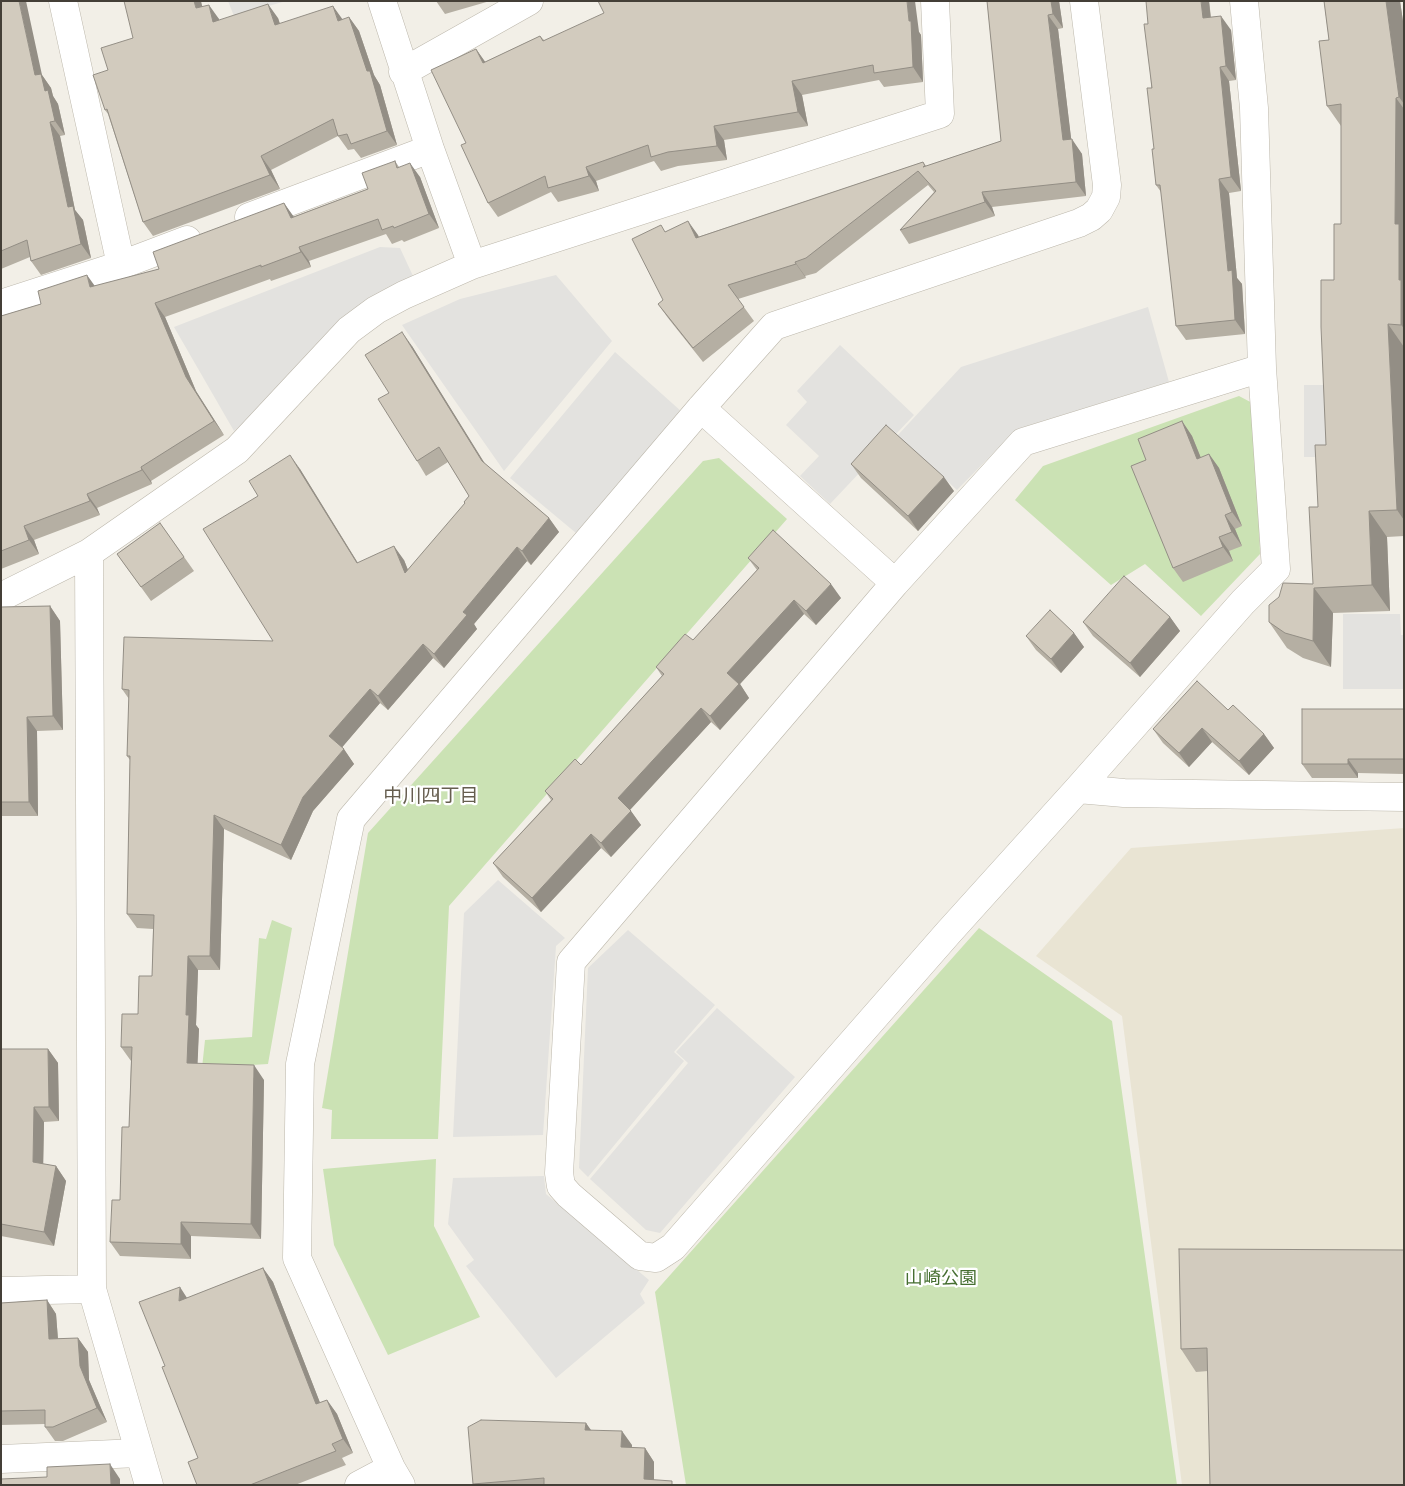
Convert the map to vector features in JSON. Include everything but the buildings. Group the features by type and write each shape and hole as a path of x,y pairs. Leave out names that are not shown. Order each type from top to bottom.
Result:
{"street":[{"path":"63,1 121,265"},
{"path":"382,1 403,72 472,265"},
{"path":"403,72 529,1"},
{"path":"1,597 89,553 236,450 349,330 376,310 404,295 472,265 940,114 935,1"},
{"path":"359,1485 396,1476 297,1258 300,1064 351,819 701,408 774,326 1079,223 1099,210 1106,197 1106,185 1084,1"},
{"path":"1244,1 1254,108 1262,368 1276,569 1243,602 673,1247 656,1258 640,1256 561,1186 559,1173 571,962 895,583 1023,442 1262,368"},
{"path":"1,304 121,265 430,149"},
{"path":"701,408 895,583"},
{"path":"89,553 92,1289 138,1453 149,1485"},
{"path":"1078,789 1124,793 1404,797"},
{"path":"1,1291 92,1289"},
{"path":"1,1459 138,1453"}],"shaded area":[{"path":"228,1 286,1 234,16"},
{"path":"380,247 400,248 413,276 336,327 268,402 234,431 174,327"},
{"path":"556,275 612,341 504,471 402,325 460,299"},
{"path":"1148,307 1169,382 1017,429 957,490 897,436 961,367"},
{"path":"840,345 914,415 830,504 800,476 819,456 786,425 807,402 797,391"},
{"path":"615,352 682,412 576,533 510,478"},
{"path":"1304,385 1329,385 1330,457 1304,457"},
{"path":"1343,614 1400,614 1401,635 1404,635 1404,689 1343,689"},
{"path":"1404,828 1404,1485 1182,1485 1122,1016 1036,956 1131,848"},
{"path":"498,880 565,938 556,946 543,1135 453,1137 464,913"},
{"path":"628,930 715,1005 674,1052 684,1061 588,1177 579,1168 588,968"},
{"path":"717,1008 795,1077 660,1233 646,1230 590,1179 688,1063 676,1052"},
{"path":"544,1176 546,1194 649,1280 640,1294 645,1303 556,1378 466,1266 474,1260 448,1224 453,1178"}],"green space":[{"path":"1239,396 1256,405 1260,554 1201,616 1145,564 1111,585 1015,500 1043,466"},
{"path":"719,458 787,519 449,906 438,1139 331,1139 332,1110 322,1108 368,833 703,461"},
{"path":"272,920 292,928 268,1064 202,1068 205,1040 252,1037 259,938 266,939"},
{"name":"山崎公園","path":"979,928 1112,1021 1177,1485 686,1485 655,1292"},
{"path":"436,1159 434,1226 480,1317 388,1355 334,1245 323,1169"}],"district":[{"name":"中川四丁目","path":"431,797"}]}
